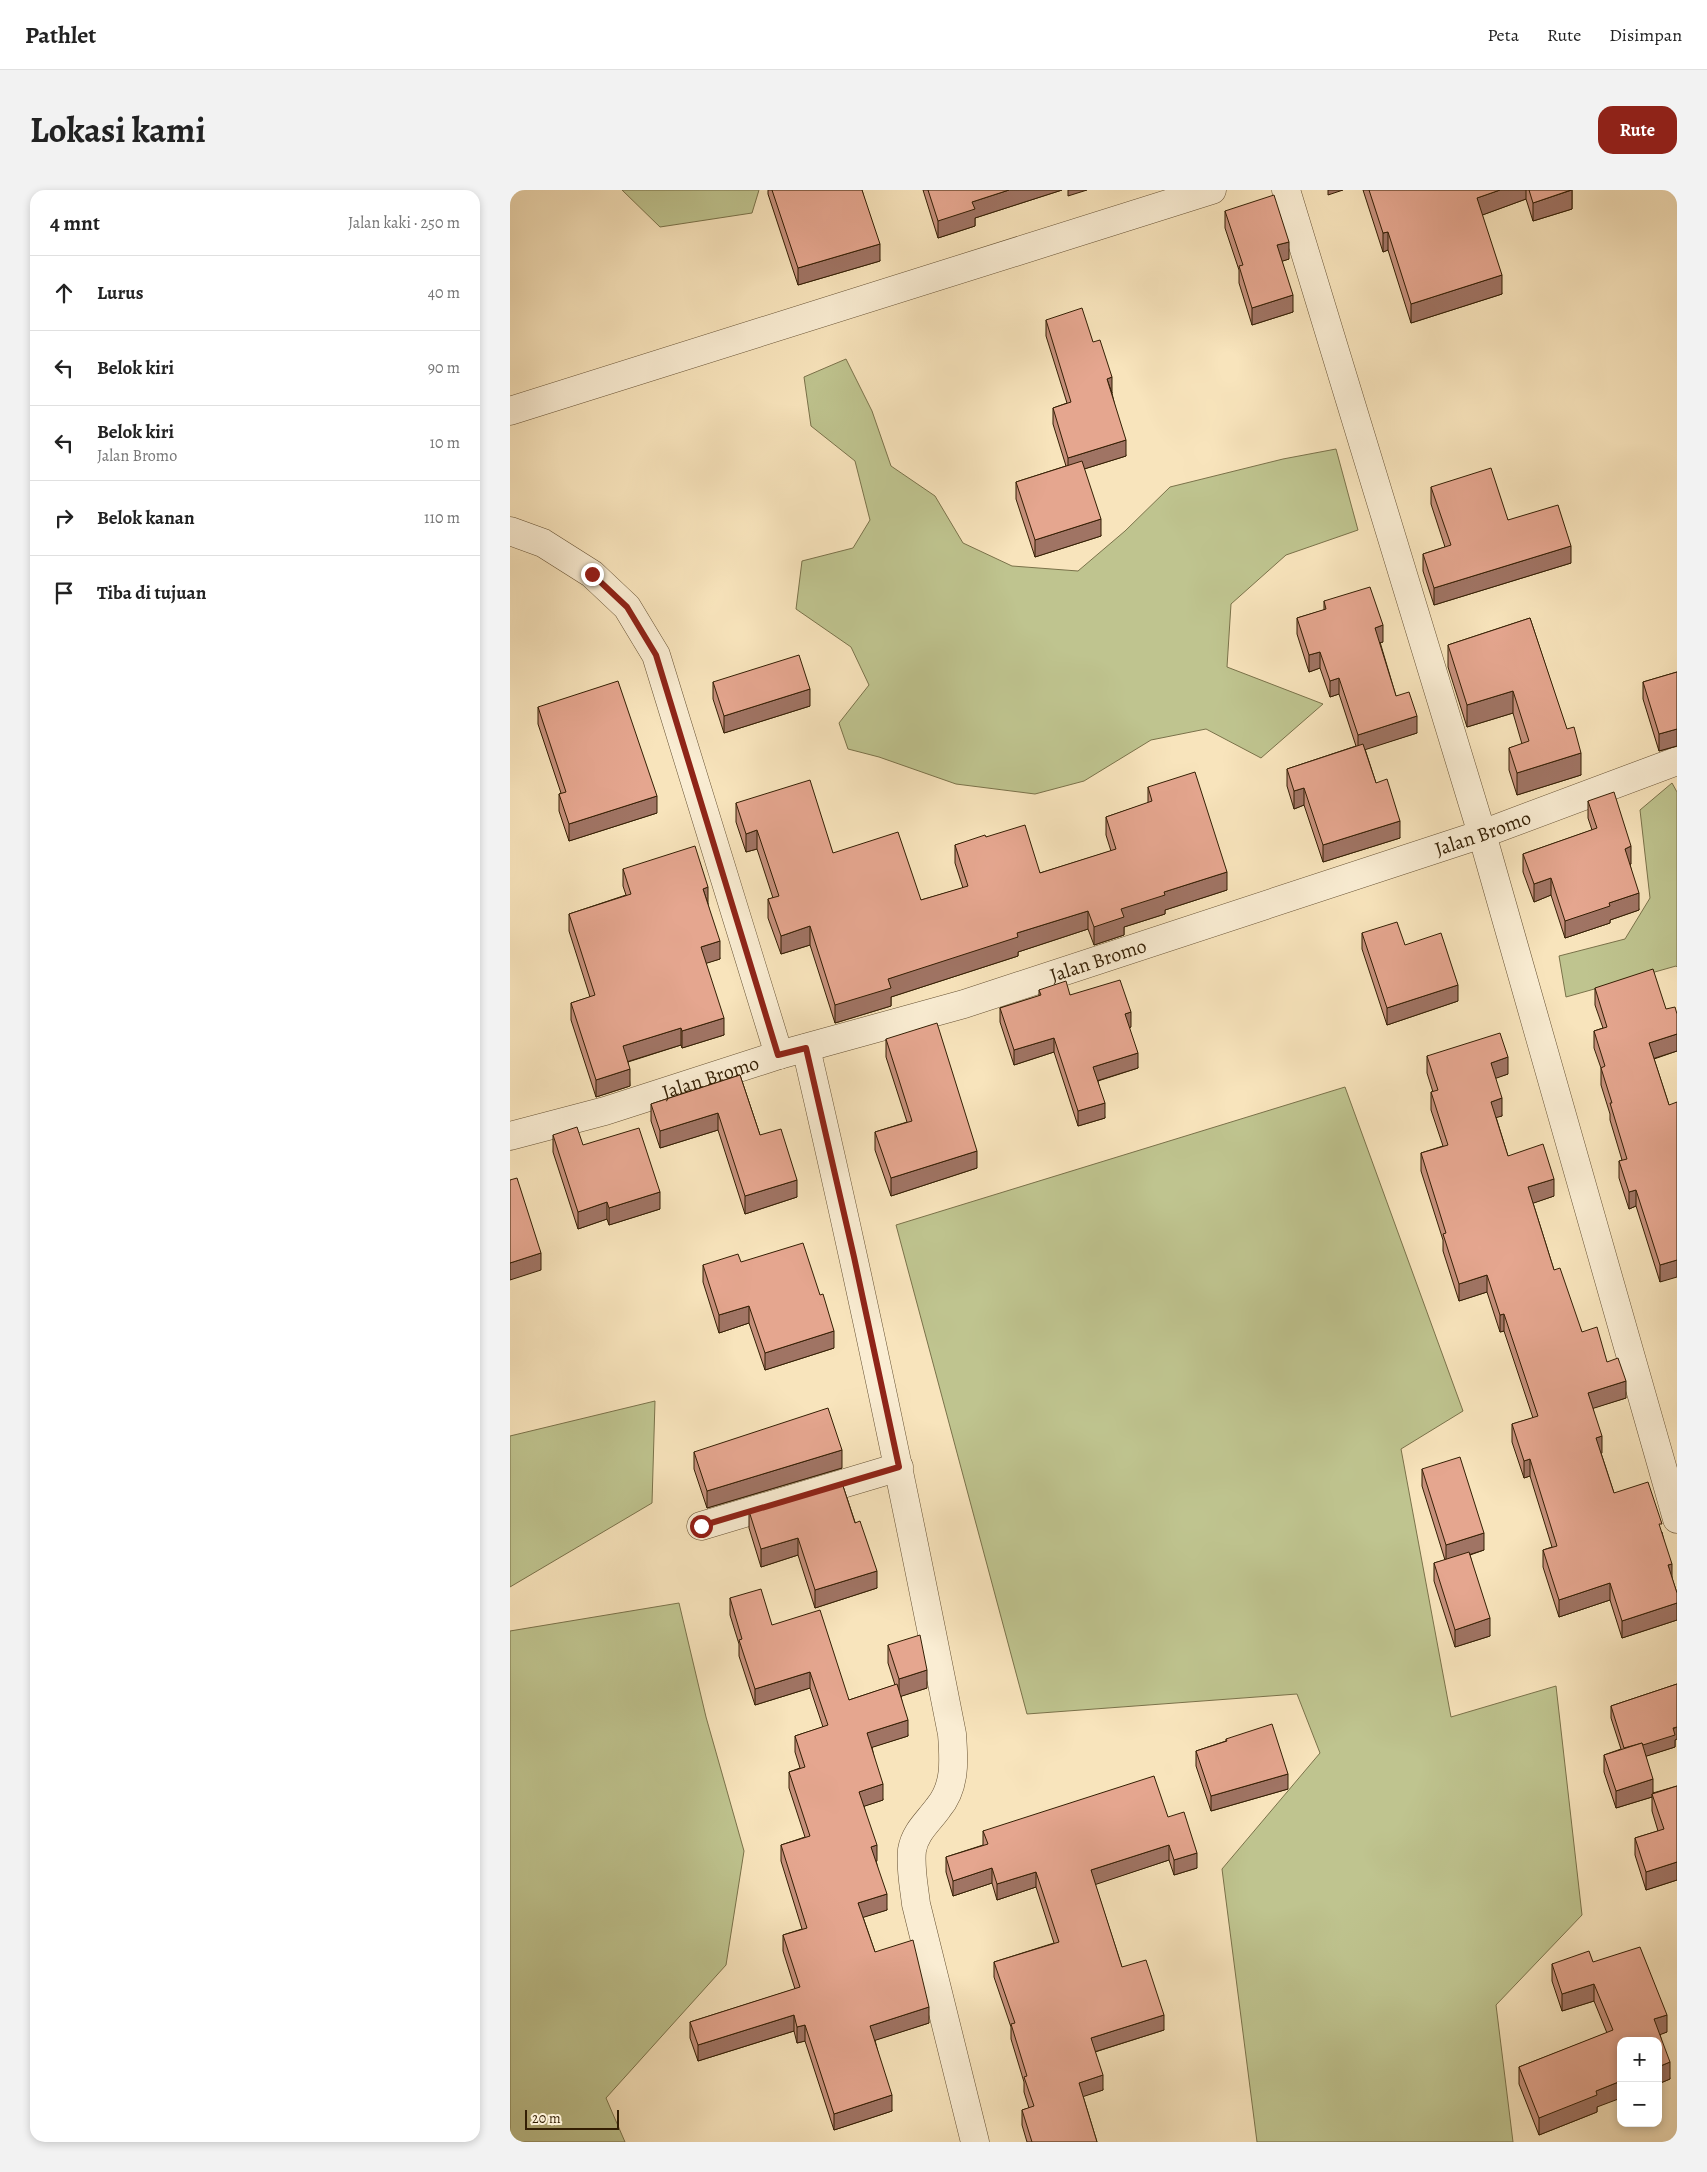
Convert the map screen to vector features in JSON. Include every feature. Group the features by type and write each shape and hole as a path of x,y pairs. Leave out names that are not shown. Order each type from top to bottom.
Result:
{"street":[{"path":"510,411 1212,190"},
{"path":"1286,190 1482,834 1675,1503"},
{"path":"510,531 542,543 592,574 627,607 656,655 778,1055"},
{"name":"Jalan Bromo","path":"510,1136 605,1111 778,1055 964,1004 1482,834 1677,761"},
{"path":"806,1048 854,1257 899,1467 952,1734 954,1763 950,1787 940,1806 919,1830 912,1849 912,1874 916,1904 975,2142"},
{"path":"701,1526 899,1467"}],"green space":[{"path":"622,190 759,190 752,213 660,227"},
{"path":"846,359 872,411 891,466 935,496 963,543 1012,566 1078,571 1125,531 1170,487 1283,459 1336,449 1358,530 1286,555 1231,604 1227,667 1323,704 1261,758 1206,729 1151,740 1084,781 1035,794 956,784 879,757 848,749 839,723 869,685 851,647 796,609 802,561 853,548 870,520 855,461 811,426 804,377"},
{"path":"1672,783 1677,792 1677,967 1566,997 1559,956 1625,939 1650,898 1640,810"},
{"path":"1345,1087 1463,1411 1401,1449 1451,1717 1556,1686 1582,1915 1496,2005 1513,2142 1257,2142 1222,1869 1320,1753 1297,1694 1027,1714 896,1225"},
{"path":"655,1401 652,1503 510,1587 510,1436"},
{"path":"679,1603 706,1717 744,1851 726,1965 606,2098 625,2142 510,2142 510,1631"}],"building":[{"path":"772,190 862,190 880,244 798,268"},
{"path":"928,190 1009,190 972,202 975,209 938,221"},
{"path":"1369,190 1500,190 1477,198 1502,275 1411,304 1388,232 1383,233"},
{"path":"1529,190 1571,190 1533,203"},
{"path":"1274,195 1289,242 1277,245 1293,295 1252,308 1239,266 1243,265 1225,211"},
{"path":"1082,308 1093,342 1100,340 1112,377 1107,379 1126,440 1068,458 1053,408 1071,402 1046,320"},
{"path":"1082,461 1101,519 1035,540 1016,482"},
{"path":"1491,468 1508,520 1558,505 1571,546 1434,588 1423,554 1451,545 1431,487"},
{"path":"1370,587 1383,625 1375,628 1396,696 1409,692 1417,716 1358,735 1339,678 1330,681 1320,652 1309,655 1297,618 1326,609 1324,601"},
{"path":"1530,618 1567,729 1574,727 1581,753 1517,773 1509,748 1529,741 1513,691 1467,705 1448,645"},
{"path":"799,655 810,689 724,716 713,682"},
{"path":"1677,672 1677,729 1659,734 1643,682"},
{"path":"618,681 657,796 569,824 559,794 566,792 538,707"},
{"path":"1363,744 1376,783 1387,779 1400,821 1323,845 1304,788 1294,791 1287,769"},
{"path":"1195,772 1227,872 1164,892 1165,895 1121,909 1124,917 1094,927 1088,911 1017,933 1018,937 888,979 891,988 835,1005 810,926 781,936 768,899 779,896 757,830 746,834 736,803 810,780 833,853 898,832 921,900 968,886 955,845 985,835 986,837 1025,825 1040,873 1116,849 1106,817 1152,801 1148,787"},
{"path":"1614,792 1631,846 1625,849 1639,893 1609,903 1610,906 1565,921 1551,878 1534,884 1523,854 1597,828 1588,801"},
{"path":"695,846 708,887 703,889 720,941 701,947 724,1018 682,1031 681,1028 623,1046 630,1069 596,1080 571,1003 595,995 569,914 631,894 623,869"},
{"path":"1397,922 1405,945 1441,933 1458,985 1387,1008 1362,933"},
{"path":"1653,969 1666,1009 1675,1007 1677,1014 1677,1034 1649,1043 1669,1105 1677,1102 1677,1260 1660,1265 1636,1190 1629,1192 1619,1161 1627,1159 1610,1103 1612,1103 1601,1068 1605,1066 1594,1031 1607,1027 1595,988"},
{"path":"1120,980 1131,1012 1125,1014 1138,1053 1093,1067 1105,1103 1078,1111 1054,1038 1014,1050 1000,1008 1041,995 1039,990 1066,981 1070,995"},
{"path":"937,1023 977,1151 891,1178 875,1132 912,1121 886,1039"},
{"path":"1500,1033 1508,1057 1491,1063 1502,1098 1491,1102 1508,1156 1543,1144 1554,1179 1528,1187 1554,1270 1560,1268 1582,1332 1597,1327 1607,1362 1618,1358 1626,1381 1588,1393 1602,1436 1596,1438 1614,1493 1648,1482 1662,1524 1659,1524 1672,1564 1668,1565 1677,1593 1677,1603 1622,1621 1610,1583 1559,1600 1543,1550 1557,1546 1530,1459 1524,1461 1512,1424 1538,1416 1504,1314 1500,1315 1487,1275 1459,1284 1443,1234 1446,1233 1421,1153 1448,1145 1431,1092 1438,1090 1427,1056"},
{"path":"740,1075 760,1135 781,1129 797,1180 745,1196 718,1113 660,1131 651,1104"},
{"path":"577,1127 583,1145 639,1128 660,1192 609,1208 607,1202 578,1212 553,1135"},
{"path":"517,1178 541,1253 510,1263 510,1180"},
{"path":"803,1243 820,1295 823,1294 834,1331 765,1353 749,1306 719,1315 703,1265 738,1254 741,1262"},
{"path":"828,1408 842,1450 707,1491 694,1452"},
{"path":"1460,1457 1484,1533 1446,1545 1422,1469"},
{"path":"842,1483 855,1523 860,1521 877,1571 815,1590 798,1538 761,1549 749,1511"},
{"path":"1469,1552 1490,1618 1455,1630 1434,1563"},
{"path":"761,1589 772,1625 820,1610 849,1700 897,1684 908,1720 867,1733 883,1784 859,1792 877,1845 871,1847 887,1894 858,1903 875,1952 913,1940 929,2007 870,2026 892,2095 834,2114 805,2025 797,2027 794,2015 698,2045 690,2022 800,1987 783,1935 807,1928 781,1845 810,1836 789,1772 805,1767 795,1736 828,1725 810,1672 755,1689 739,1640 742,1639 730,1598"},
{"path":"920,1635 927,1670 899,1679 888,1645"},
{"path":"1677,1684 1677,1727 1673,1728 1675,1735 1643,1745 1642,1743 1624,1748 1611,1706"},
{"path":"1272,1724 1288,1774 1211,1796 1196,1751"},
{"path":"1642,1743 1653,1779 1616,1791 1604,1755"},
{"path":"1154,1776 1168,1817 1184,1812 1197,1853 1174,1860 1169,1845 1091,1870 1122,1967 1146,1960 1164,2015 1091,2038 1103,2075 1079,2083 1097,2142 1032,2142 1022,2110 1034,2106 1024,2077 1027,2076 1011,2024 1015,2023 994,1962 1059,1942 1036,1872 997,1884 992,1868 953,1881 946,1857 988,1844 983,1831"},
{"path":"1677,1786 1677,1862 1646,1872 1635,1838 1664,1829 1652,1794"},
{"path":"1640,1947 1667,2015 1654,2019 1661,2037 1617,2037 1617,2083 1596,2091 1597,2095 1539,2118 1519,2067 1613,2030 1594,1984 1562,1994 1552,1964 1589,1951 1593,1962"},
{"path":"1662,2040 1670,2062 1662,2065"}],"route":[{"path":"592,574 627,607 656,655 778,1055 806,1048 854,1257 899,1467 701,1526"}]}
